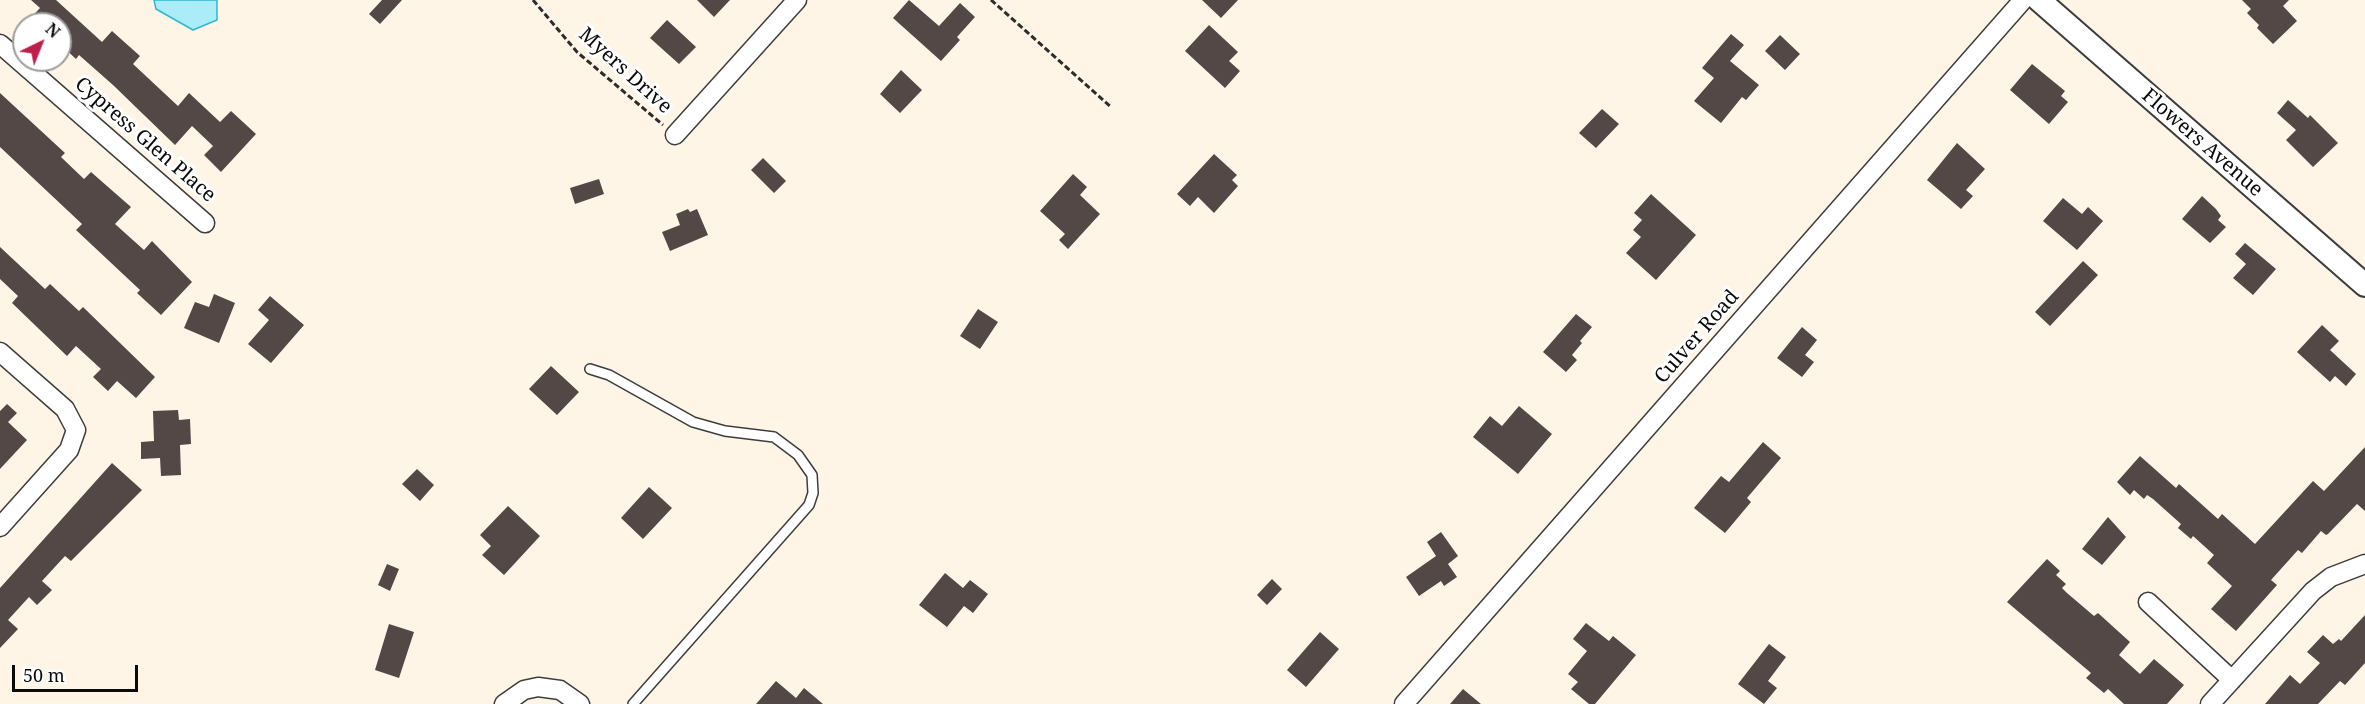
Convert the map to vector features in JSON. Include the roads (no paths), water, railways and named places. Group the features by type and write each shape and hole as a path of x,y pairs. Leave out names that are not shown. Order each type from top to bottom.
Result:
{"street":[{"path":"675,135 797,0"},
{"name":"Culver Road","path":"1404,704 2023,0"},
{"name":"Flowers Avenue","path":"2039,0 2365,285"},
{"name":"Cypress Glen Place","path":"0,44 205,223"},
{"path":"0,352 65,409 76,430 69,450 0,528"},
{"path":"2210,704 2313,591 2331,577 2365,564"},
{"path":"2148,602 2232,680"},
{"path":"504,704 524,690 538,687 560,690 580,704"}],"lane":[{"path":"590,369 609,375 675,414 693,422 725,431 774,437 798,454 812,475 813,493 809,506 633,704"}],"water":[{"path":"154,0 217,0 217,20 193,30 156,9"}]}
